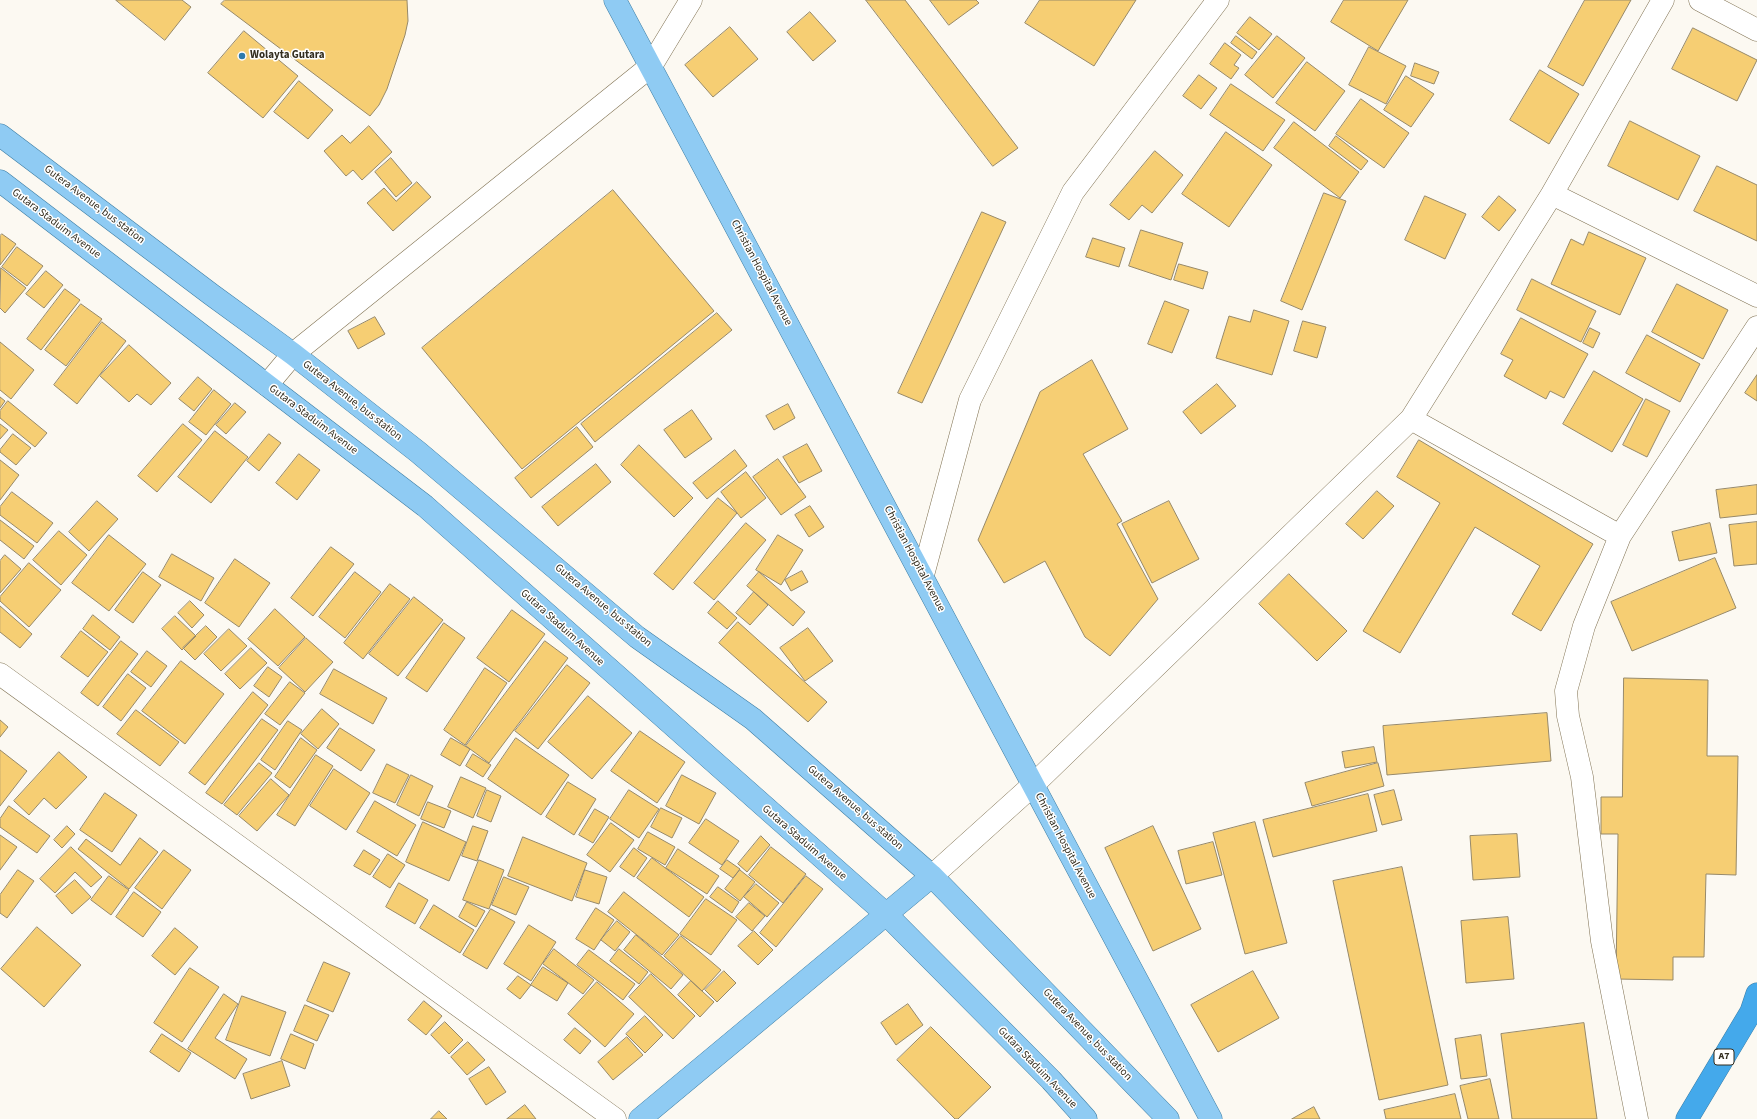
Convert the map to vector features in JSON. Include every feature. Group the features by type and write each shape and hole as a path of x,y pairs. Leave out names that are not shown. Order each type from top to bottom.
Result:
{"highway":[{"name":"A7","path":"1687,1119 1751,1012 1757,994"}],"main road":[{"name":"Christian Hospital Avenue","path":"615,0 923,575 1211,1119"},
{"name":"Gutera Avenue, bus station","path":"0,135 212,295 293,354 438,468 637,637 754,719 932,876 1168,1119"},
{"name":"Gutara Staduim Avenue","path":"0,181 425,506 886,914 1051,1080 1086,1119"},
{"path":"640,1119 932,876"}],"street":[{"path":"268,385 293,354 650,66 691,0"},
{"path":"923,575 970,400 1073,192 1218,0"},
{"path":"932,876 1033,785 1411,419 1552,194 1663,0"},
{"path":"1700,0 1757,30"},
{"path":"1552,194 1757,296"},
{"path":"1637,1119 1602,941 1582,777 1568,716 1566,691 1584,626 1620,536 1757,327"},
{"path":"1411,419 1620,536"},
{"path":"0,674 615,1119"}],"building":[{"path":"116,0 182,0 191,7 165,40"},
{"path":"225,0 407,0 408,21 405,35 387,89 379,105 370,116 221,4"},
{"path":"866,0 905,0 1018,148 993,166"},
{"path":"930,0 976,0 979,3 949,25"},
{"path":"1040,0 1136,0 1094,66 1025,23"},
{"path":"1344,0 1408,0 1378,51 1331,22"},
{"path":"1585,0 1631,0 1583,86 1548,67"},
{"path":"810,12 836,41 813,61 787,32"},
{"path":"1250,17 1272,34 1259,50 1237,33"},
{"path":"730,27 758,59 713,97 685,65"},
{"path":"1693,28 1757,60 1737,101 1672,69"},
{"path":"244,31 298,76 263,118 208,73"},
{"path":"1236,36 1257,52 1252,59 1231,43"},
{"path":"1277,36 1305,58 1273,98 1245,75"},
{"path":"1225,43 1241,55 1234,65 1239,68 1231,79 1210,64"},
{"path":"1369,47 1406,66 1386,104 1349,85"},
{"path":"1307,62 1345,91 1315,131 1276,103"},
{"path":"1415,63 1439,72 1434,84 1411,76"},
{"path":"1540,70 1579,94 1549,144 1510,120"},
{"path":"1199,75 1217,88 1201,109 1183,96"},
{"path":"1406,76 1434,94 1411,127 1384,110"},
{"path":"299,81 333,110 308,139 274,112"},
{"path":"1231,84 1285,120 1263,151 1210,115"},
{"path":"1361,99 1409,133 1384,168 1336,134"},
{"path":"1630,121 1700,156 1678,200 1608,166"},
{"path":"1294,122 1359,172 1340,198 1274,148"},
{"path":"369,126 392,152 362,180 353,170 346,176 324,151 342,135 350,143"},
{"path":"1226,132 1272,165 1229,227 1182,194"},
{"path":"1336,136 1368,161 1361,170 1329,146"},
{"path":"1155,151 1183,175 1152,213 1142,205 1129,220 1110,205"},
{"path":"391,158 412,183 396,197 375,172"},
{"path":"1717,166 1757,185 1757,241 1694,211"},
{"path":"417,182 431,197 393,231 367,203 384,188 396,201"},
{"path":"613,190 714,311 522,469 422,348"},
{"path":"1324,193 1346,201 1302,310 1281,301"},
{"path":"1425,196 1466,214 1445,259 1405,240"},
{"path":"1499,196 1516,210 1499,231 1482,217"},
{"path":"982,212 1006,222 922,403 898,393"},
{"path":"1141,230 1183,243 1171,280 1129,266"},
{"path":"1589,232 1646,258 1620,315 1551,284 1571,239 1583,245"},
{"path":"2,234 16,244 0,265 0,236"},
{"path":"1093,238 1125,248 1119,267 1086,257"},
{"path":"17,247 43,266 27,286 2,267"},
{"path":"1179,264 1208,272 1203,289 1174,280"},
{"path":"1,268 26,288 5,313 0,308"},
{"path":"46,271 63,285 44,308 26,294"},
{"path":"1532,279 1596,311 1581,342 1517,310"},
{"path":"1677,284 1728,310 1703,359 1652,332"},
{"path":"65,289 80,300 41,350 27,339"},
{"path":"1165,301 1189,310 1172,353 1148,344"},
{"path":"81,304 102,319 66,366 45,350"},
{"path":"1254,310 1289,321 1272,375 1216,358 1229,316 1250,322"},
{"path":"717,313 732,330 595,442 581,424"},
{"path":"375,317 385,334 358,349 348,331"},
{"path":"1521,318 1588,354 1564,398 1550,391 1546,399 1504,376 1513,360 1501,354"},
{"path":"1303,321 1326,327 1317,358 1294,351"},
{"path":"102,322 126,341 77,404 54,385"},
{"path":"1590,328 1600,333 1593,348 1583,343"},
{"path":"1647,335 1700,364 1680,402 1626,373"},
{"path":"0,342 34,370 11,399 0,390"},
{"path":"129,345 171,383 151,405 137,394 129,402 100,376"},
{"path":"1092,360 1128,429 1083,454 1122,521 1117,524 1158,599 1110,656 1085,637 1045,561 1004,583 978,540 1040,392"},
{"path":"1594,371 1643,399 1612,452 1563,424"},
{"path":"1757,375 1757,401 1745,393"},
{"path":"198,377 212,389 194,411 179,399"},
{"path":"1217,384 1236,406 1201,434 1183,412"},
{"path":"214,390 231,404 206,435 189,422"},
{"path":"0,397 5,401 0,408"},
{"path":"1646,399 1670,411 1647,457 1623,445"},
{"path":"8,401 47,433 35,447 0,418 0,411"},
{"path":"235,403 246,412 226,434 216,425"},
{"path":"788,404 795,418 774,430 766,416"},
{"path":"692,410 712,439 685,458 664,430"},
{"path":"0,424 8,430 0,439"},
{"path":"183,424 202,440 157,492 138,476"},
{"path":"577,427 593,447 531,498 515,478"},
{"path":"215,431 248,457 211,503 178,477"},
{"path":"13,434 31,448 16,465 0,452"},
{"path":"269,434 281,443 259,471 247,461"},
{"path":"1419,440 1593,544 1541,631 1512,614 1540,566 1475,527 1400,653 1363,631 1440,503 1397,477"},
{"path":"807,444 822,471 799,483 783,457"},
{"path":"639,445 693,498 674,517 621,465"},
{"path":"735,450 747,466 707,499 693,483"},
{"path":"299,454 320,470 297,500 276,483"},
{"path":"778,459 806,497 781,515 753,477"},
{"path":"0,460 19,475 0,500"},
{"path":"596,464 611,482 558,526 542,507"},
{"path":"746,472 766,498 741,518 721,492"},
{"path":"1757,485 1757,514 1720,518 1716,490"},
{"path":"1377,491 1394,506 1363,539 1346,524"},
{"path":"12,492 53,523 37,543 0,515 0,507"},
{"path":"718,498 737,513 673,590 654,574"},
{"path":"97,501 118,519 89,551 69,532"},
{"path":"1169,501 1199,559 1152,583 1122,524"},
{"path":"810,506 824,527 809,537 795,515"},
{"path":"0,520 34,546 24,559 0,540"},
{"path":"1757,522 1757,564 1734,566 1729,525"},
{"path":"746,523 766,540 714,600 694,583"},
{"path":"1710,523 1717,553 1679,561 1672,532"},
{"path":"59,531 87,555 61,585 33,560"},
{"path":"109,535 146,564 109,611 72,583"},
{"path":"778,535 803,550 781,585 756,570"},
{"path":"331,547 354,564 313,616 291,598"},
{"path":"172,554 214,578 201,601 159,577"},
{"path":"5,555 21,569 0,593 0,561"},
{"path":"1715,558 1736,608 1632,651 1611,602"},
{"path":"235,559 270,583 239,627 205,603"},
{"path":"29,563 61,590 29,627 0,601 0,597"},
{"path":"802,571 808,582 791,591 785,580"},
{"path":"143,572 161,585 133,623 115,610"},
{"path":"355,572 381,592 345,638 319,617"},
{"path":"759,572 805,612 793,626 747,586"},
{"path":"1289,574 1347,631 1317,661 1259,604"},
{"path":"390,584 410,599 363,659 344,643"},
{"path":"754,592 768,605 750,625 736,613"},
{"path":"414,597 443,620 398,676 369,654"},
{"path":"190,601 204,615 192,628 178,613"},
{"path":"718,601 737,618 727,629 708,613"},
{"path":"0,606 32,634 20,648 0,632"},
{"path":"275,609 305,637 278,666 248,639"},
{"path":"512,610 545,634 509,682 477,658"},
{"path":"93,615 120,637 110,650 83,629"},
{"path":"175,616 196,636 182,650 162,629"},
{"path":"738,622 827,702 808,722 719,643"},
{"path":"444,623 465,638 427,692 406,678"},
{"path":"206,626 217,637 195,660 183,648"},
{"path":"808,628 833,661 805,681 780,648"},
{"path":"229,629 247,646 221,671 204,654"},
{"path":"81,631 108,652 88,677 61,657"},
{"path":"306,638 333,662 305,692 279,668"},
{"path":"121,641 138,654 98,706 81,693"},
{"path":"545,641 568,658 489,763 466,746"},
{"path":"251,648 267,663 240,689 225,674"},
{"path":"147,651 167,666 151,687 131,672"},
{"path":"181,661 224,694 185,744 142,711"},
{"path":"567,665 590,683 538,749 515,731"},
{"path":"268,667 282,677 269,697 254,686"},
{"path":"485,668 507,683 465,745 444,730"},
{"path":"334,669 387,698 373,724 320,694"},
{"path":"128,674 146,688 121,721 103,707"},
{"path":"1624,678 1708,680 1707,756 1738,756 1736,875 1706,874 1704,957 1673,957 1673,980 1616,979 1618,834 1601,834 1601,797 1622,797"},
{"path":"290,682 305,693 280,725 265,714"},
{"path":"253,692 268,705 205,785 189,773"},
{"path":"588,696 632,733 592,779 548,742"},
{"path":"322,709 339,724 318,749 301,734"},
{"path":"136,710 179,742 160,766 117,734"},
{"path":"1547,713 1551,761 1387,775 1383,726"},
{"path":"262,719 278,730 222,804 206,793"},
{"path":"0,720 8,727 0,737"},
{"path":"288,721 302,730 275,770 261,760"},
{"path":"340,728 375,750 361,771 327,748"},
{"path":"640,731 685,762 657,803 611,771"},
{"path":"301,738 317,750 290,788 275,777"},
{"path":"451,738 470,749 460,766 441,755"},
{"path":"516,738 569,775 541,815 488,779"},
{"path":"1374,747 1377,762 1345,768 1342,752"},
{"path":"0,750 27,771 0,806"},
{"path":"59,752 87,777 56,809 44,798 29,815 14,801"},
{"path":"473,754 491,765 483,777 466,766"},
{"path":"316,755 333,766 295,826 277,815"},
{"path":"259,763 272,773 237,815 224,805"},
{"path":"1378,763 1384,786 1312,806 1305,783"},
{"path":"387,764 409,775 395,803 373,793"},
{"path":"334,769 370,793 346,830 310,806"},
{"path":"411,775 433,786 419,816 397,805"},
{"path":"682,775 716,793 699,824 666,806"},
{"path":"461,777 486,788 473,818 448,807"},
{"path":"271,779 289,795 257,831 239,816"},
{"path":"568,782 596,799 574,835 546,817"},
{"path":"487,790 501,796 491,822 477,816"},
{"path":"629,790 659,809 639,838 610,819"},
{"path":"1394,790 1402,820 1382,825 1374,795"},
{"path":"105,793 137,815 112,852 80,830"},
{"path":"1368,794 1377,831 1273,857 1263,820"},
{"path":"375,801 416,825 397,856 357,832"},
{"path":"428,802 451,811 444,828 421,819"},
{"path":"9,806 50,836 37,853 0,827 0,819"},
{"path":"661,808 682,818 672,838 651,827"},
{"path":"595,809 609,817 593,843 579,835"},
{"path":"706,819 739,841 722,865 689,843"},
{"path":"423,822 466,842 449,881 406,862"},
{"path":"1255,822 1287,943 1245,954 1213,833"},
{"path":"611,823 634,840 610,872 587,855"},
{"path":"67,826 75,834 62,848 54,840"},
{"path":"473,826 488,831 477,861 462,856"},
{"path":"1153,826 1201,929 1153,951 1105,848"},
{"path":"648,832 675,847 665,865 638,849"},
{"path":"1517,834 1520,877 1473,880 1470,836"},
{"path":"0,835 17,847 0,870"},
{"path":"761,836 770,845 747,872 738,864"},
{"path":"523,837 587,863 572,901 508,876"},
{"path":"140,838 158,852 129,889 78,849 86,839 120,865"},
{"path":"1213,842 1222,875 1186,884 1178,851"},
{"path":"71,847 102,877 91,887 75,872 55,893 40,879"},
{"path":"771,847 806,874 783,903 749,875"},
{"path":"634,848 647,858 634,877 620,867"},
{"path":"678,849 719,876 707,894 666,868"},
{"path":"164,850 191,870 162,909 135,888"},
{"path":"364,850 380,860 370,875 354,866"},
{"path":"388,854 405,865 390,888 373,877"},
{"path":"652,858 704,897 689,917 637,878"},
{"path":"479,860 504,870 489,909 463,900"},
{"path":"727,860 740,869 733,878 720,869"},
{"path":"1402,867 1448,1085 1379,1100 1333,881"},
{"path":"18,870 34,881 7,918 0,913 0,895"},
{"path":"585,870 607,877 599,904 576,897"},
{"path":"740,870 755,882 740,901 725,889"},
{"path":"109,876 129,890 111,915 91,900"},
{"path":"806,876 823,889 776,947 760,933"},
{"path":"504,877 529,887 516,915 492,905"},
{"path":"75,880 91,897 72,914 56,896"},
{"path":"399,883 428,900 415,924 386,907"},
{"path":"756,884 779,903 767,917 744,897"},
{"path":"718,887 739,902 732,913 710,897"},
{"path":"134,892 161,912 143,937 116,917"},
{"path":"624,892 679,935 662,955 608,912"},
{"path":"706,899 737,920 711,955 680,934"},
{"path":"467,902 485,911 476,927 459,917"},
{"path":"749,903 765,916 752,931 736,917"},
{"path":"434,905 474,930 460,953 420,928"},
{"path":"596,908 614,920 594,950 576,939"},
{"path":"491,909 515,922 487,969 463,955"},
{"path":"1508,917 1514,979 1466,983 1461,921"},
{"path":"617,921 630,932 615,951 601,940"},
{"path":"529,925 556,942 531,981 504,964"},
{"path":"37,927 81,965 44,1007 1,969"},
{"path":"175,928 198,947 175,975 152,956"},
{"path":"754,931 773,950 758,965 738,946"},
{"path":"636,935 683,975 671,989 624,950"},
{"path":"681,936 721,970 702,991 664,956"},
{"path":"554,949 594,980 583,994 543,964"},
{"path":"619,949 648,972 639,984 610,961"},
{"path":"589,950 635,984 623,1000 577,965"},
{"path":"324,962 350,973 333,1012 307,1001"},
{"path":"543,967 568,983 557,1001 531,985"},
{"path":"190,968 219,987 182,1042 154,1023"},
{"path":"724,971 736,983 717,1002 705,990"},
{"path":"1253,971 1279,1018 1218,1052 1191,1005"},
{"path":"651,974 695,1016 673,1039 629,997"},
{"path":"518,976 531,985 520,999 507,989"},
{"path":"691,981 714,1002 700,1017 678,995"},
{"path":"597,982 634,1014 605,1047 568,1014"},
{"path":"224,994 238,1004 215,1038 247,1059 235,1079 188,1049"},
{"path":"242,996 286,1012 270,1056 226,1040"},
{"path":"424,1001 442,1016 426,1035 408,1020"},
{"path":"908,1004 923,1025 896,1045 881,1023"},
{"path":"305,1005 329,1015 317,1041 294,1031"},
{"path":"645,1016 663,1035 645,1053 626,1034"},
{"path":"445,1022 463,1040 449,1054 431,1035"},
{"path":"1584,1023 1597,1119 1512,1119 1501,1034"},
{"path":"931,1027 991,1087 958,1119 955,1119 897,1060"},
{"path":"575,1028 591,1041 580,1054 564,1040"},
{"path":"162,1034 191,1053 179,1072 150,1052"},
{"path":"291,1034 314,1044 305,1069 281,1059"},
{"path":"1481,1035 1487,1076 1461,1079 1455,1039"},
{"path":"627,1037 643,1055 613,1080 598,1062"},
{"path":"468,1042 485,1060 467,1075 451,1057"},
{"path":"282,1061 290,1086 251,1099 243,1074"},
{"path":"489,1067 506,1092 486,1105 469,1079"},
{"path":"1490,1079 1499,1119 1468,1119 1460,1086"},
{"path":"1455,1094 1461,1119 1386,1119 1384,1110"},
{"path":"525,1105 536,1119 507,1119"},
{"path":"1314,1107 1320,1119 1292,1119"},
{"path":"439,1111 447,1119 431,1119"}],"place":[{"name":"Wolayta Gutara","path":"242,56"}]}
